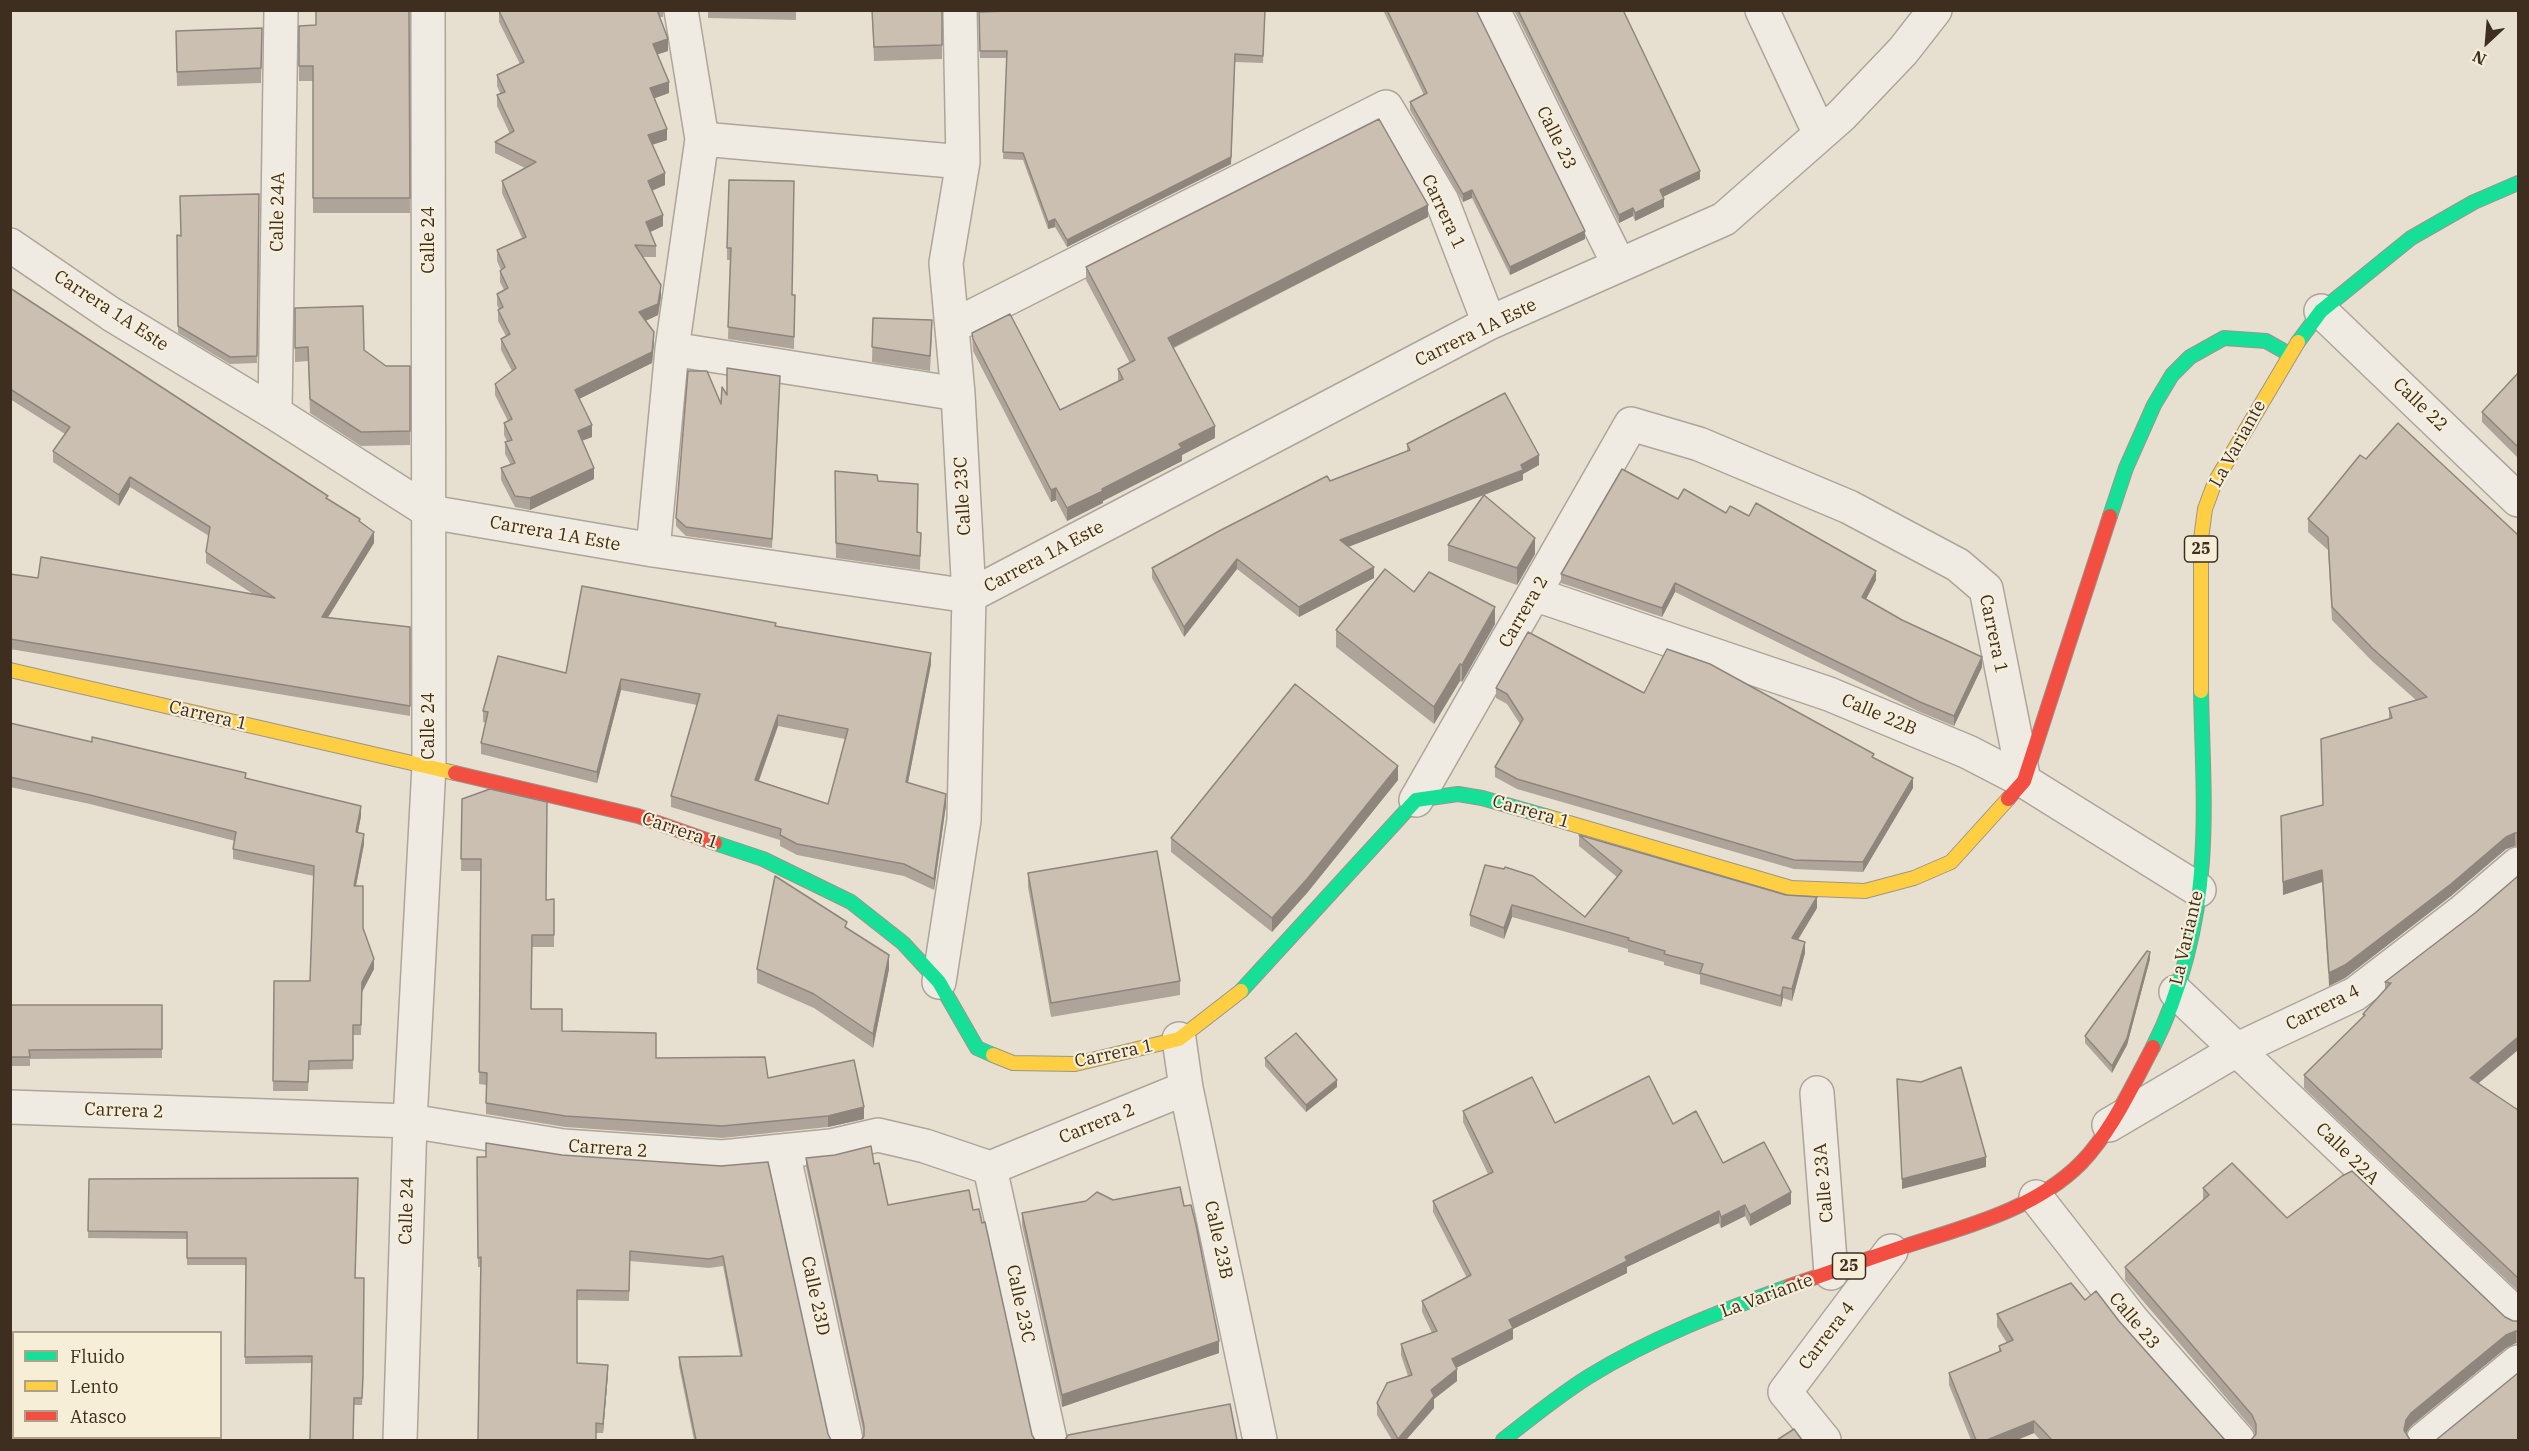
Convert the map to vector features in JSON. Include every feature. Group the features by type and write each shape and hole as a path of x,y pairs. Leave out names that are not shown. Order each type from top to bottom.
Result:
{"street":[{"name":"Calle 24A","path":"275,412 280,10"},
{"name":"Calle 24","path":"400,1440 410,1121 429,766 428,10"},
{"path":"653,550 672,349 702,139 681,10"},
{"name":"Calle 23C","path":"939,982 964,820 969,596 958,394 946,263 963,162 960,10"},
{"name":"Calle 23","path":"1493,10 1619,265"},
{"path":"1762,10 1820,134"},
{"name":"Carrera 1A Este","path":"10,245 111,314 275,412 430,512 653,550 969,596 1489,323 1724,219 1841,116 1903,51 1935,10"},
{"name":"Carrera 1","path":"953,327 1386,107 1442,201 1489,323"},
{"path":"702,139 963,162"},
{"name":"La Variante","path":"1503,1440 1531,1415 1618,1358 1686,1326 1891,1251 1944,1236 2036,1197 2084,1159 2109,1125 2152,1049 2176,992 2199,890 2202,849 2201,539 2205,509 2215,482 2289,354 2321,311 2411,238 2474,202 2518,183"},
{"name":"Calle 22","path":"2321,311 2518,500"},
{"name":"Carrera 1","path":"10,670 638,816 763,859 851,902 903,943 939,982 977,1048 1013,1063 1076,1064 1179,1039 1249,985 1416,800 1458,794 1482,798 1791,888 1865,891 1914,878 1950,862 1985,827 2024,781 2126,468 2154,405 2172,375 2190,357 2224,338 2265,340 2289,354"},
{"path":"672,349 958,394"},
{"name":"Carrera 1","path":"1631,424 1699,444 1849,507 1958,565 1986,589 2024,781"},
{"name":"Carrera 2","path":"1416,800 1631,424"},
{"name":"Calle 22B","path":"1534,594 1829,694 1968,752 2024,781 2199,890"},
{"name":"Carrera 4","path":"2109,1125 2238,1049 2355,994 2463,911 2518,864"},
{"name":"Calle 22A","path":"2176,992 2518,1316"},
{"name":"Calle 23B","path":"1179,1039 1186,1088 1260,1440"},
{"name":"Carrera 2","path":"10,1107 410,1121 563,1146 722,1157 831,1146 878,1135 925,1146 990,1168 1186,1088"},
{"name":"Calle 23A","path":"1817,1093 1831,1273"},
{"name":"Calle 23D","path":"783,1152 846,1440"},
{"name":"Calle 23C","path":"990,1168 1050,1440"},
{"name":"Calle 23","path":"2036,1197 2133,1321 2238,1440"},
{"name":"Carrera 4","path":"1824,1440 1785,1392 1891,1251"},
{"path":"2422,1440 2518,1362"}],"building":[{"path":"316,10 409,10 410,198 313,198 313,66 299,66 299,26 316,25"},
{"path":"657,10 668,39 653,44 669,82 650,88 667,129 648,135 665,173 648,181 663,215 646,222 656,246 635,245 661,285 658,304 639,312 654,332 652,352 575,390 592,425 578,431 594,468 530,498 515,496 501,468 515,463 505,442 512,440 504,423 512,419 495,384 516,368 501,339 510,334 498,310 503,307 497,294 508,288 500,271 505,267 497,250 526,237 502,181 536,162 495,142 514,131 497,95 505,92 497,75 524,62 499,11"},
{"path":"872,10 942,10 942,45 874,47"},
{"path":"1265,10 1263,56 1235,54 1231,157 1067,240 1055,219 1048,222 1023,153 1003,152 1007,51 980,51 979,12"},
{"path":"1387,10 1476,10 1585,231 1510,267 1472,190 1463,194 1410,102 1427,93"},
{"path":"1518,10 1623,10 1700,171 1660,190 1664,199 1635,213 1633,208 1619,215"},
{"path":"262,28 261,68 177,72 176,31"},
{"path":"1379,119 1428,205 1168,338 1215,426 1179,444 1182,448 1067,508 1056,488 1051,490 973,339 972,333 1010,314 1060,410 1123,379 1118,369 1135,360 1086,267"},
{"path":"729,180 794,181 792,295 795,295 794,337 728,327 731,248 727,248"},
{"path":"259,194 257,356 230,357 178,326 177,235 181,236 180,196"},
{"path":"10,288 328,496 326,498 360,519 359,521 374,532 322,617 410,627 410,706 10,639 10,574 38,578 41,557 275,598 206,552 210,527 130,477 119,495 53,451 70,427 10,389"},
{"path":"363,306 364,350 386,366 410,366 410,431 361,432 310,399 308,347 295,348 295,308"},
{"path":"873,318 932,320 930,356 872,347"},
{"path":"727,368 780,376 772,539 686,527 676,518 688,371 707,371 721,404 722,387 727,395"},
{"path":"2518,373 2518,447 2482,412"},
{"path":"1505,393 1539,455 1521,465 1523,470 1340,540 1374,567 1299,607 1237,559 1184,627 1152,568 1327,476 1330,481 1410,450 1407,444"},
{"path":"2398,423 2518,535 2518,833 2506,837 2451,884 2345,965 2329,973 2322,870 2283,882 2281,816 2323,805 2321,739 2392,718 2389,708 2427,697 2372,648 2332,607 2328,537 2308,519 2360,455 2366,459"},
{"path":"1622,469 1678,499 1684,489 1726,513 1730,506 1749,516 1756,503 1876,571 1862,597 1902,620 1982,657 1954,716 1920,702 1675,583 1662,608 1561,574"},
{"path":"835,471 877,475 878,481 918,484 917,532 921,533 920,556 836,543"},
{"path":"1484,495 1535,538 1517,568 1448,545"},
{"path":"1385,569 1414,592 1429,572 1495,607 1462,665 1460,664 1434,707 1336,630"},
{"path":"582,586 776,623 775,626 931,653 906,782 946,794 934,879 904,864 797,844 780,835 781,829 671,796 700,694 621,679 597,772 481,743 488,712 483,711 498,656 566,673","holes":["778,715 848,729 828,804 755,780"]},
{"path":"1528,632 1644,693 1667,649 1710,664 1874,754 1872,757 1913,778 1863,862 1794,860 1517,779 1495,767 1523,719 1507,694 1496,688"},
{"path":"1295,684 1398,766 1307,879 1272,918 1171,838"},
{"path":"10,723 92,742 92,737 246,773 245,778 361,806 356,832 364,834 354,886 363,886 363,928 374,959 362,982 361,1025 353,1025 353,1060 309,1061 308,1082 273,1081 274,981 310,981 314,866 233,849 236,832 10,777"},
{"path":"490,789 547,802 546,900 554,899 554,935 532,935 531,1009 562,1009 562,1031 656,1033 656,1058 765,1057 768,1078 854,1060 864,1107 828,1116 722,1126 565,1116 486,1103 487,1073 479,1072 481,859 461,859 462,799"},
{"path":"1579,835 1786,895 1817,897 1792,938 1805,942 1792,989 1783,987 1781,996 1700,973 1703,964 1664,954 1665,951 1628,940 1629,938 1512,905 1504,928 1470,915 1485,865 1504,869 1505,867 1533,876 1585,917 1622,871"},
{"path":"1157,851 1180,981 1051,1003 1028,873"},
{"path":"775,876 847,922 845,927 889,955 873,1034 814,994 757,969"},
{"path":"2518,876 2518,1037 2470,1078 2518,1110 2518,1278 2304,1075 2365,1015 2363,1014 2391,983 2385,982 2475,913"},
{"path":"2147,951 2150,952 2127,1038 2112,1066 2085,1036"},
{"path":"10,1005 162,1005 162,1049 29,1050 30,1057 10,1057"},
{"path":"1296,1033 1337,1080 1306,1105 1265,1058"},
{"path":"1961,1067 1986,1157 1902,1179 1897,1079 1921,1082"},
{"path":"1649,1076 1673,1124 1696,1111 1723,1163 1764,1142 1791,1192 1750,1215 1745,1205 1721,1217 1719,1211 1625,1257 1627,1261 1509,1320 1513,1328 1452,1359 1457,1369 1431,1390 1434,1396 1398,1439 1377,1403 1387,1383 1412,1375 1401,1344 1437,1331 1422,1301 1471,1275 1433,1201 1493,1172 1463,1111 1532,1077 1555,1123"},
{"path":"486,1143 562,1155 721,1166 768,1162 831,1440 696,1440 679,1357 742,1356 723,1256 709,1259 630,1251 629,1291 577,1290 577,1363 608,1365 603,1424 596,1423 596,1440 478,1440 481,1257 478,1258 477,1157 486,1157"},
{"path":"871,1146 874,1164 879,1163 888,1205 969,1190 973,1210 979,1209 982,1223 985,1222 1032,1435 1035,1440 861,1440 864,1436 864,1426 806,1158 835,1155"},
{"path":"2232,1163 2287,1218 2342,1176 2352,1171 2505,1317 2518,1321 2518,1331 2506,1335 2411,1413 2406,1420 2404,1430 2410,1440 2251,1440 2256,1434 2256,1424 2252,1415 2125,1267 2209,1195 2203,1188"},
{"path":"358,1178 355,1278 364,1278 363,1376 362,1398 354,1398 353,1440 310,1440 312,1356 245,1357 246,1258 187,1258 187,1232 88,1231 89,1179"},
{"path":"1180,1187 1184,1206 1191,1205 1219,1341 1062,1395 1022,1213 1086,1201 1097,1192 1113,1200"},
{"path":"2071,1283 2085,1300 2096,1291 2119,1321 2225,1440 2052,1440 2034,1421 1987,1440 1976,1440 1949,1373 2001,1351 1999,1346 2013,1340 1997,1314"},
{"path":"10,1353 12,1354 12,1405 10,1405"},
{"path":"2518,1373 2518,1440 2436,1440"},
{"path":"1230,1404 1237,1440 1065,1440 1068,1435"},
{"path":"1794,1429 1802,1440 1777,1440"}],"traffic: fast":[{"path":"2298,342 2321,311 2411,238 2474,202 2518,183"},
{"path":"2110,516 2126,468 2154,405 2172,375 2190,357 2224,338 2266,341 2289,354"},
{"path":"2153,1047 2180,981 2197,909 2204,819 2201,691"},
{"path":"1241,991 1416,800 1458,794 1482,798 1545,816"},
{"path":"715,843 763,859 851,902 903,943 939,982 977,1048 993,1055"},
{"path":"1503,1440 1588,1377 1636,1350 1687,1326 1790,1286"}],"traffic: slow":[{"path":"2201,691 2201,539 2205,509 2215,482 2298,342"},
{"path":"10,670 455,773"},
{"path":"1545,816 1791,888 1865,891 1914,878 1951,862 2008,799"},
{"path":"993,1055 1013,1063 1075,1064 1179,1039 1241,991"}],"traffic: jam":[{"path":"2008,799 2024,781 2110,516"},
{"path":"455,773 638,816 715,843"},
{"path":"1790,1286 1999,1215 2042,1193 2081,1163 2102,1137 2121,1108 2153,1047"}]}
